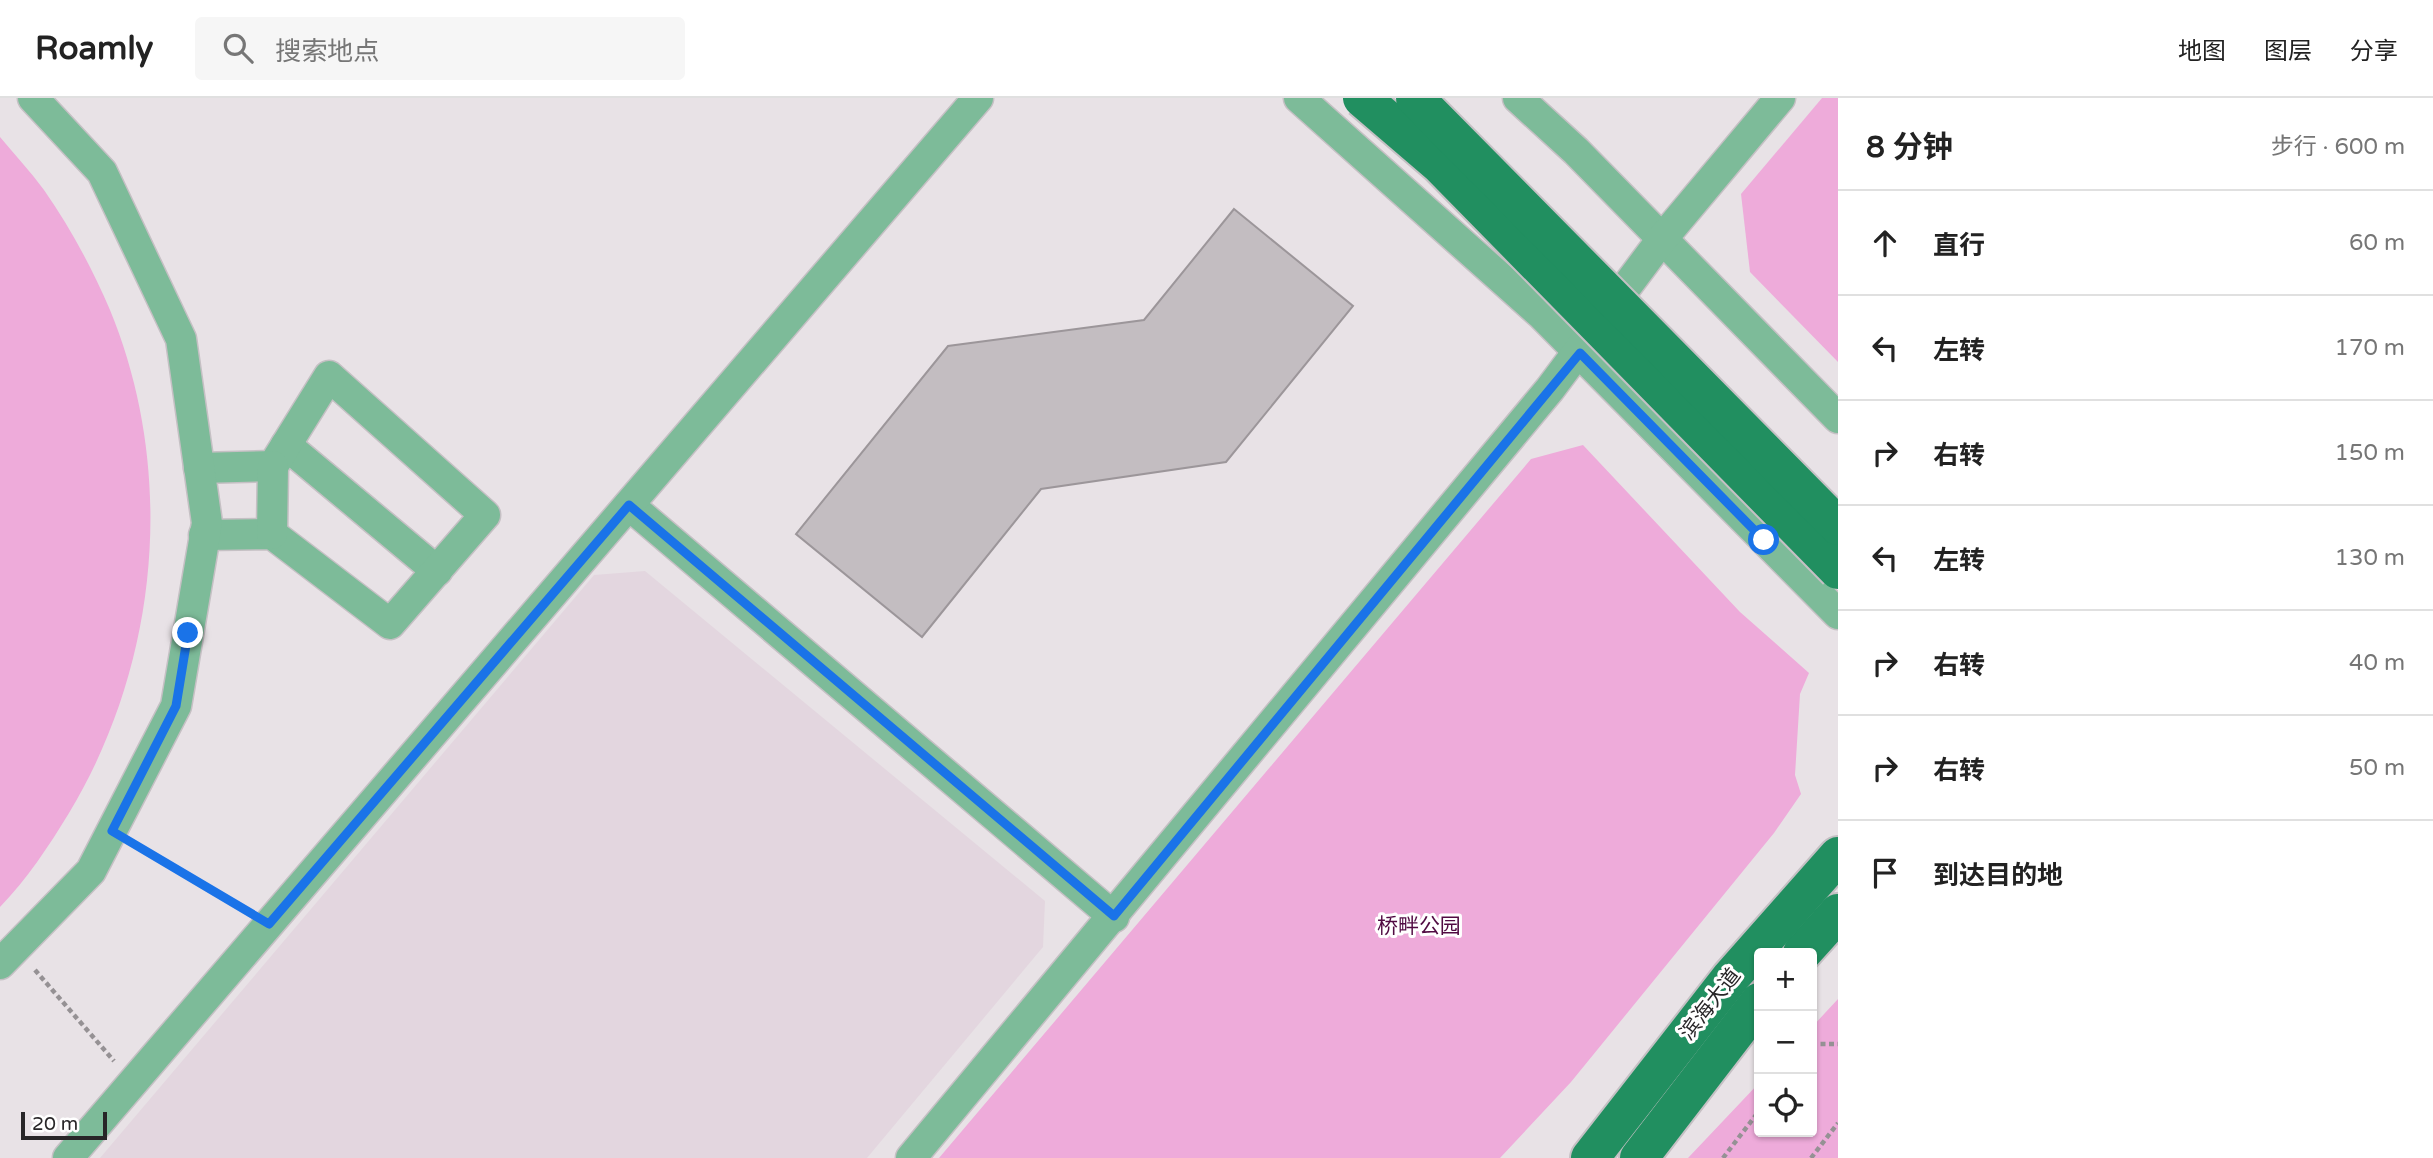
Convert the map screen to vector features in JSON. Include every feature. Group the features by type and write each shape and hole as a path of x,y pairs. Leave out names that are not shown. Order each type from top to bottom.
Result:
{"main road":[{"path":"1362,98 1439,164 1838,570"},
{"path":"1415,98 1838,526"},
{"name":"滨海大道","path":"1590,1158 1731,976 1838,856"},
{"path":"1806,948 1838,913"},
{"name":"滨海大道","path":"1639,1158 1754,1008"}],"street":[{"path":"8,956 91,871 176,706 207,523 181,339 102,172 33,98"},
{"path":"68,1158 978,98"},
{"path":"1299,98 1541,314 1838,614"},
{"path":"1518,98 1576,151 1838,418"},
{"path":"911,1158 1580,353 1662,239 1780,98"},
{"path":"205,535 272,534 390,624 485,515 329,376 280,455 272,534"},
{"path":"199,468 280,455 436,571"},
{"path":"629,505 1114,916"}],"path":[{"path":"112,831 269,924"},
{"path":"8,956 133,1082"},
{"path":"1817,1044 1838,1044"},
{"path":"1723,1158 1754,1118"},
{"path":"1811,1158 1838,1123"}],"shaded area":[{"path":"645,571 1045,901 1043,947 867,1158 100,1158 594,575"}],"green space":[{"path":"1822,98 1838,98 1838,362 1750,272 1741,194"},
{"path":"0,137 39,183 63,218 110,310 131,372 145,436 150,501 148,567 139,631 123,694 99,755 69,813 37,862 0,907"},
{"name":"桥畔公园","path":"1583,445 1740,612 1809,673 1800,694 1795,775 1801,794 1774,833 1571,1082 1500,1158 939,1158 1531,459"},
{"path":"1838,999 1838,1158 1688,1158 1754,1088 1754,1137 1817,1137 1817,1022"}],"building":[{"path":"1234,209 1353,306 1226,462 1041,489 922,637 796,534 948,346 1144,320"}],"route":[{"path":"188,633 176,706 112,831 269,924 629,505 1114,916 1580,353 1764,540"}]}
